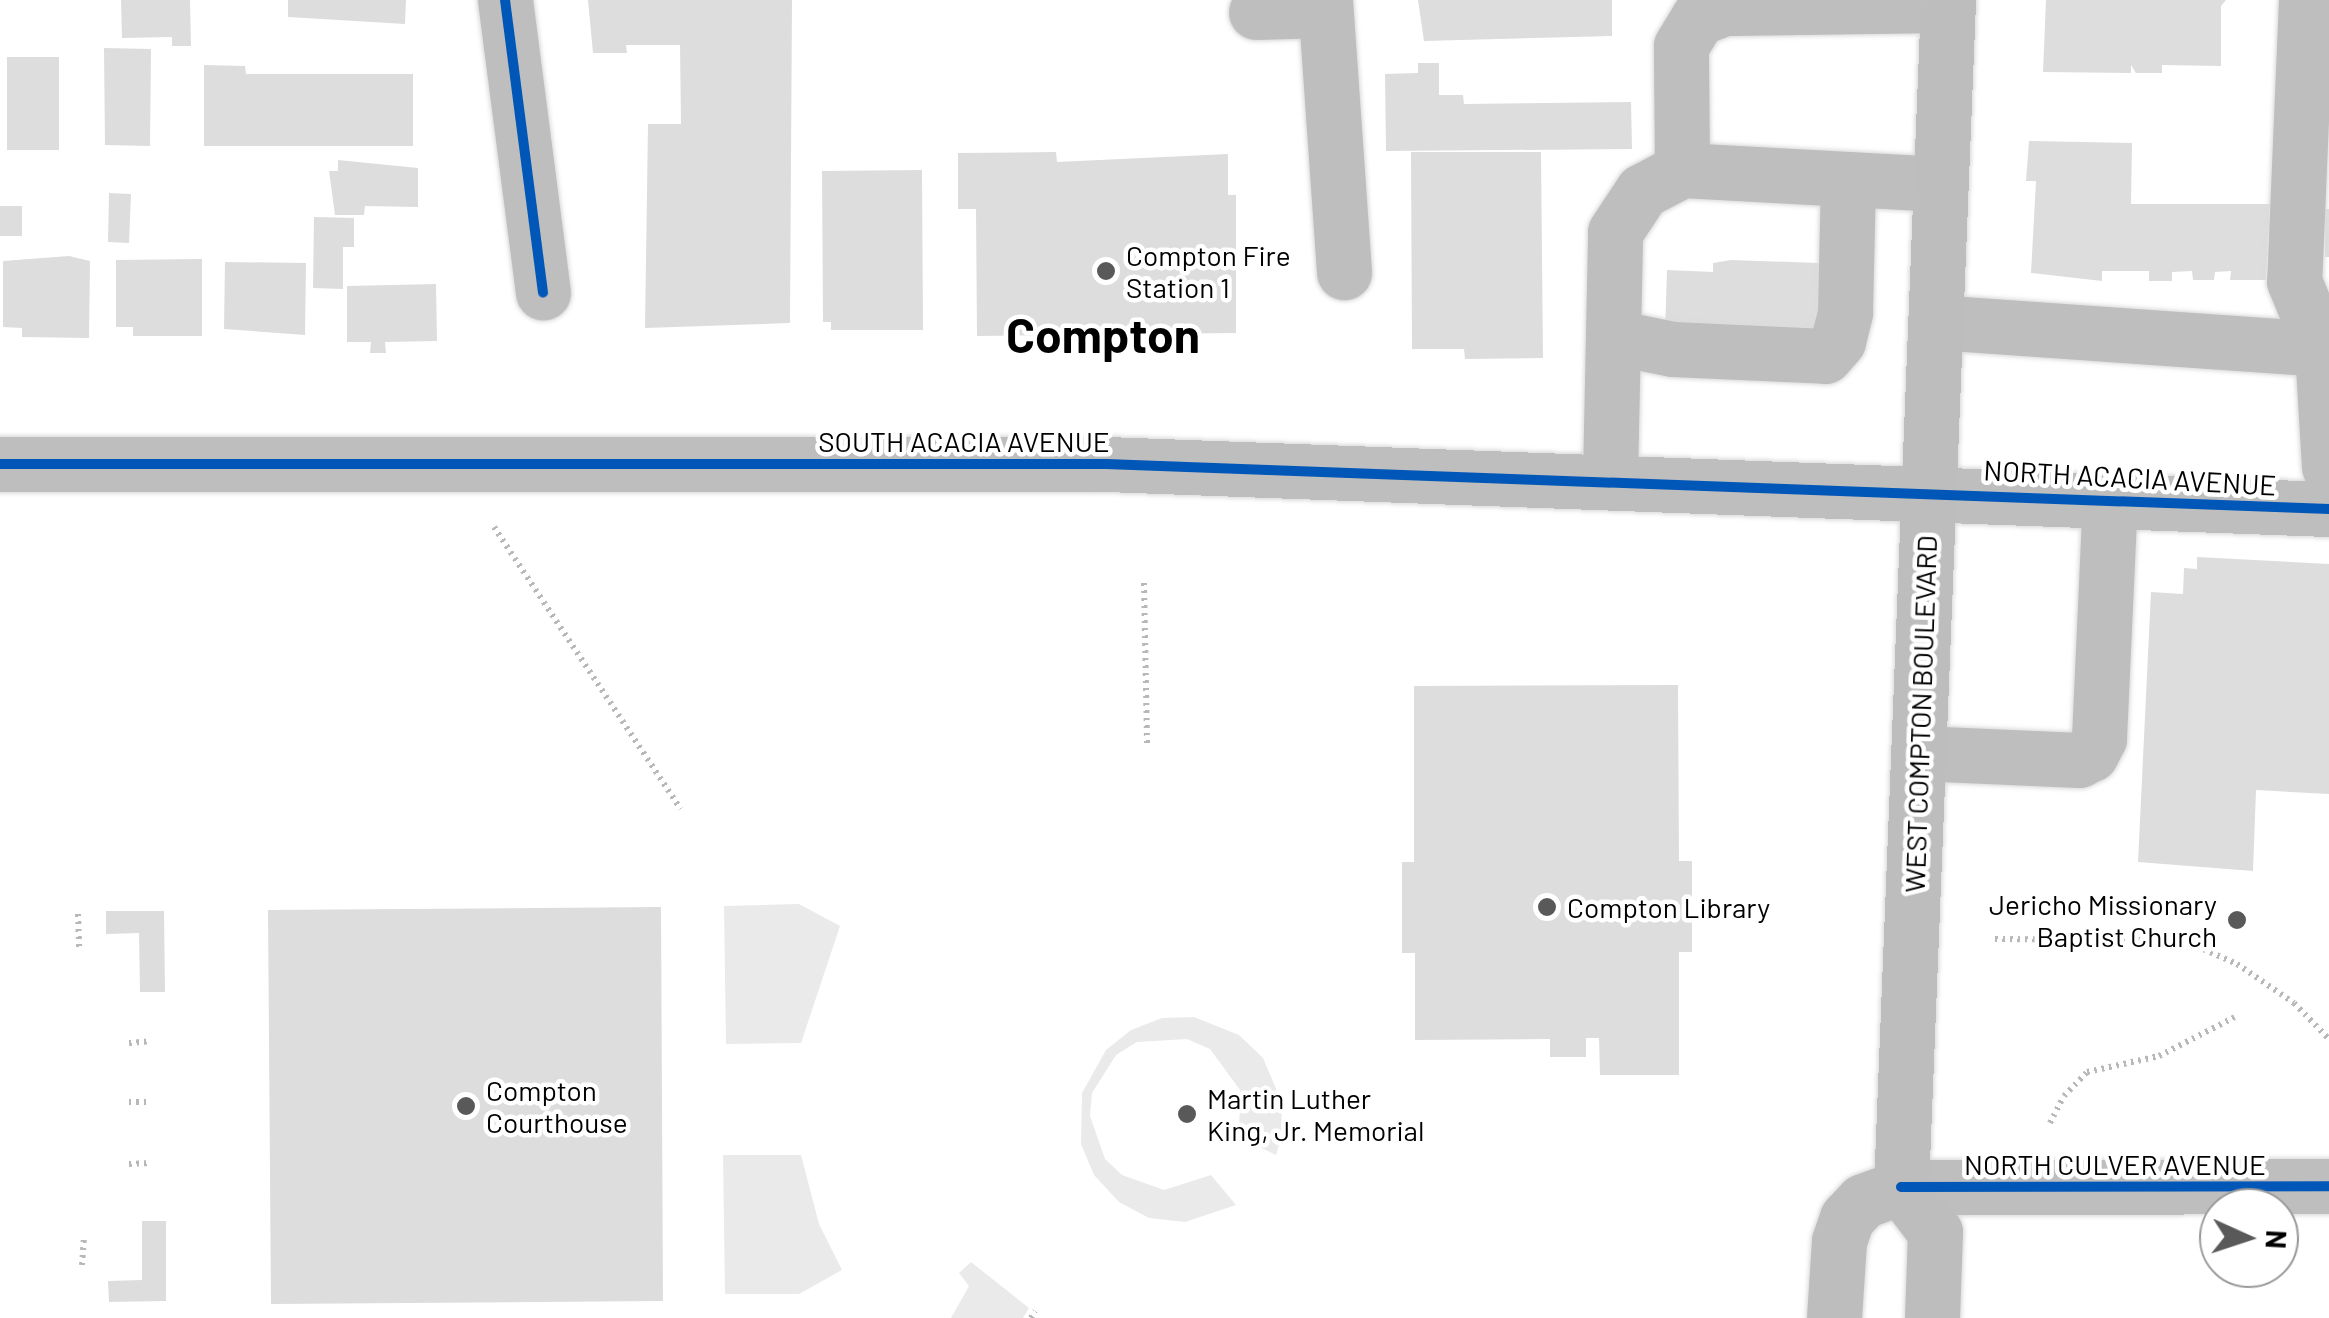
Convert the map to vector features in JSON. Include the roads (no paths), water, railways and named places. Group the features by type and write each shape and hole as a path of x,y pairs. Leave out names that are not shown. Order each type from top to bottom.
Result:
{"main road":[{"name":"WEST COMPTON BOULEVARD","path":"1900,1187 1948,2"},
{"path":"1834,1318 1839,1241 1847,1218 1863,1201 1900,1187 1935,1232 1932,1318"}],"street":[{"path":"504,0 543,292"},
{"path":"2306,0 2294,281 2322,349 2329,467"},
{"path":"1682,170 1681,46 1698,18 1724,8 1948,2"},
{"path":"1256,12 1325,5 1344,272"},
{"path":"1610,478 1615,232 1642,191 1682,170 1941,184"},
{"path":"1613,336 1673,349 1826,356 1838,341 1844,312 1848,179"},
{"path":"1936,322 2322,349"},
{"name":"SOUTH ACACIA AVENUE","path":"0,464 1106,464 1928,490"},
{"name":"NORTH ACACIA AVENUE","path":"1928,490 2329,509"},
{"path":"1918,753 2079,760 2092,754 2098,738 2110,499"},
{"name":"NORTH CULVER AVENUE","path":"1900,1187 2329,1186"}],"place":[{"name":"Compton Fire Station 1","path":"1106,271"},
{"name":"Compton Library","path":"1547,907"},
{"name":"Jericho Missionary Baptist Church","path":"2237,920"},
{"name":"Compton Courthouse","path":"466,1106"},
{"name":"Martin Luther King, Jr. Memorial","path":"1187,1114"}],"district":[{"name":"Compton","path":"1103,335"}]}
